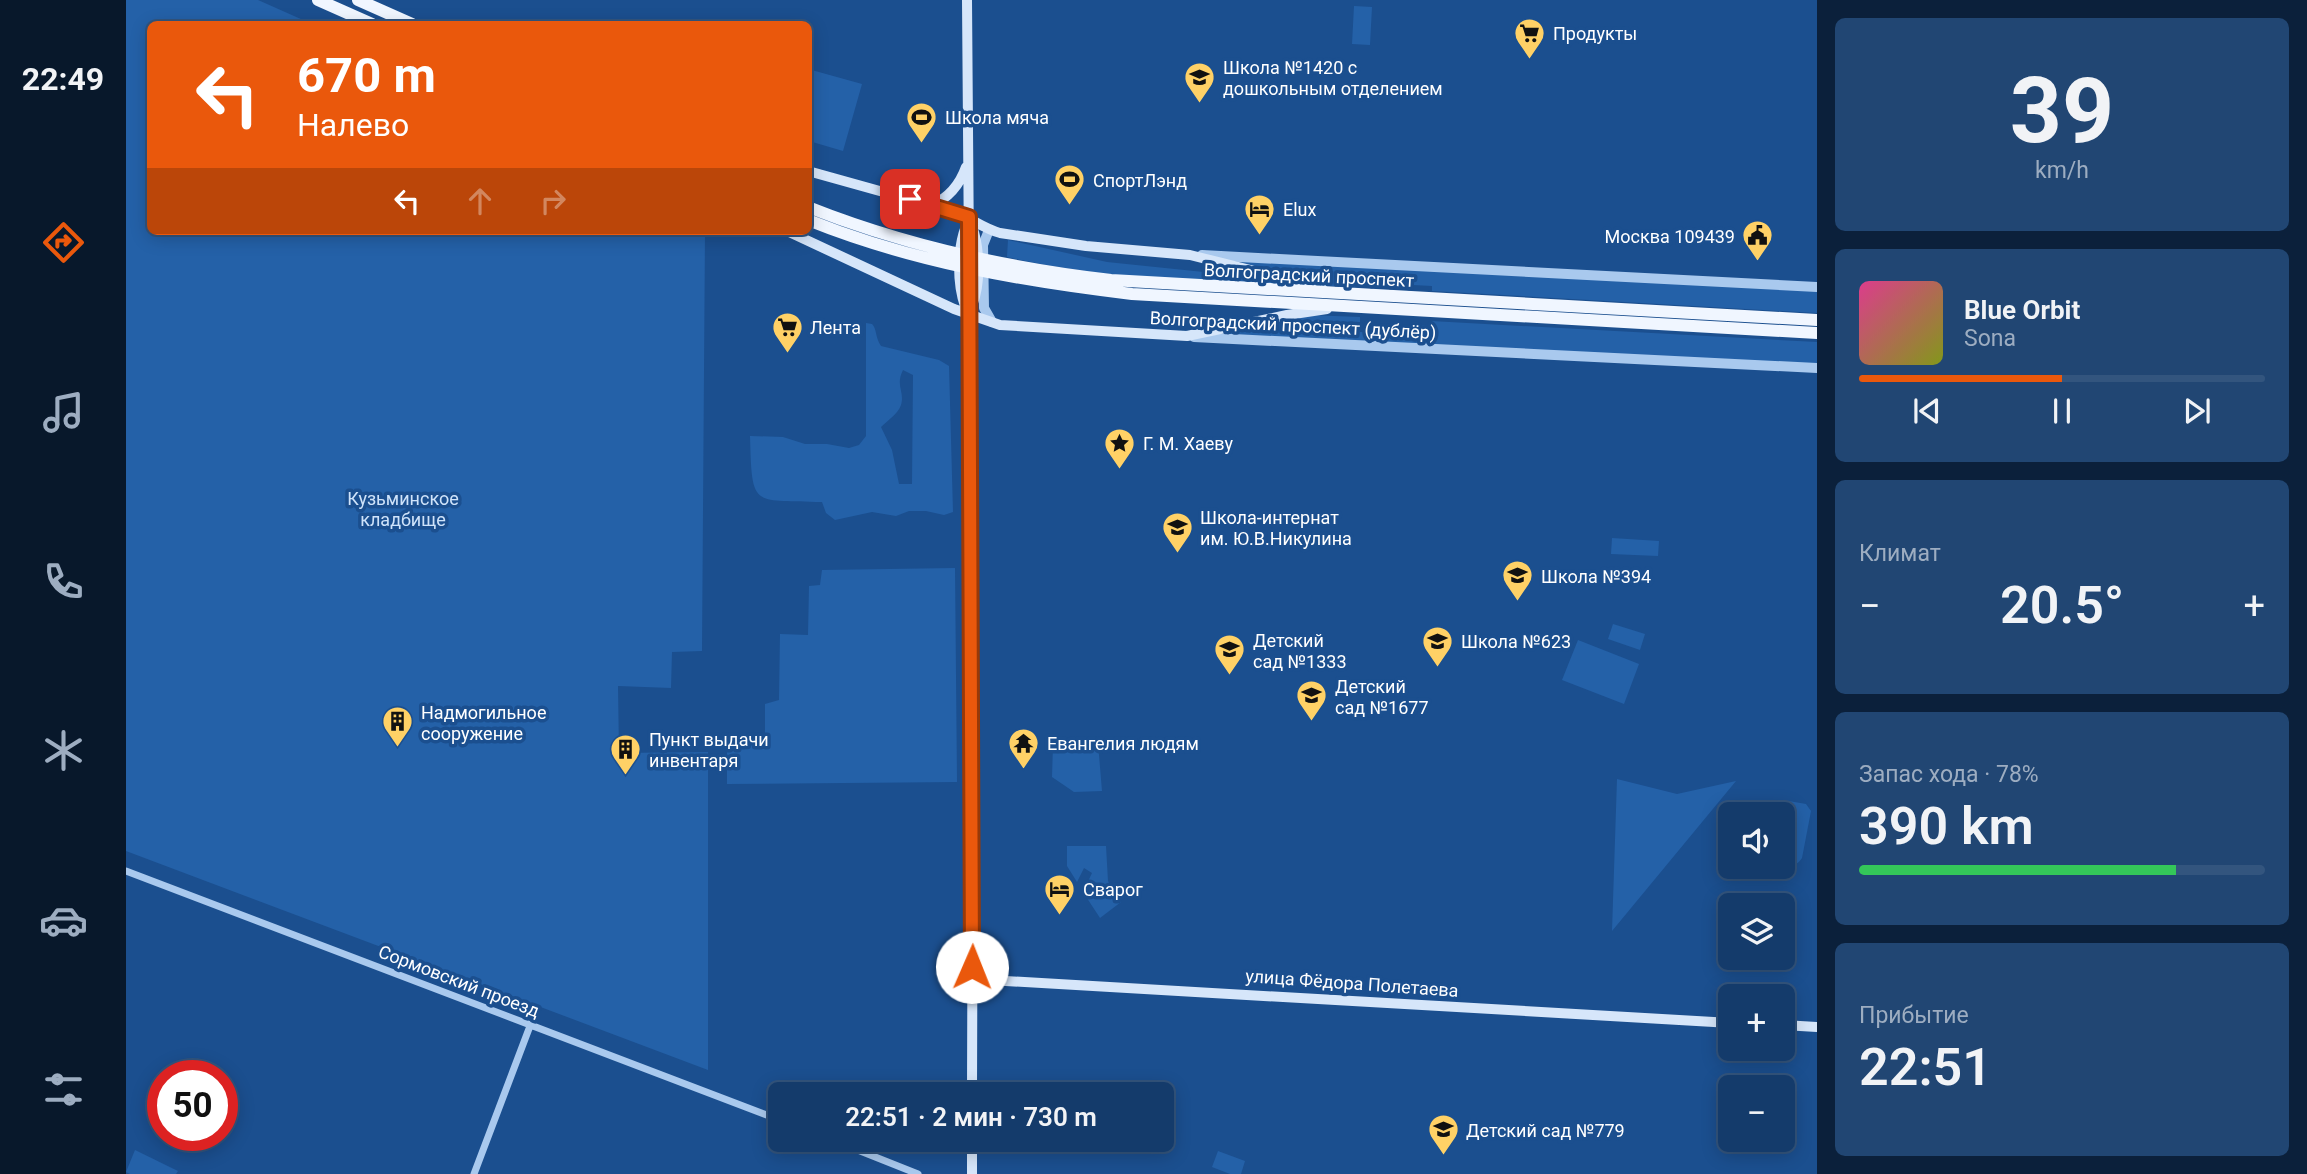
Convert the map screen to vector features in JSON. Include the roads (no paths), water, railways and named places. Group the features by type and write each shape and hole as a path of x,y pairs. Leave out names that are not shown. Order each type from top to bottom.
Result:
{"main road":[{"path":"318,0 365,21"},
{"path":"358,0 405,21"},
{"path":"967,0 969,217 977,241 976,294 968,315"},
{"path":"932,205 945,198 956,187 968,161"},
{"path":"812,173 932,205 969,217 989,230 1055,242 1190,255 1230,263 1307,285 1383,297"},
{"name":"Волгоградский проспект","path":"812,208 889,235 937,256"},
{"path":"969,217 961,239 960,292 968,315 972,1082"},
{"name":"Волгоградский проспект","path":"812,221 937,256 1132,295 1817,333"},
{"name":"Волгоградский проспект (дублёр)","path":"796,235 968,315 992,322 1122,334 1187,336"},
{"name":"Волгоградский проспект","path":"1006,271 1144,284 1817,320"},
{"path":"1187,336 1303,312 1358,307"},
{"name":"улица Фёдора Полетаева","path":"972,979 1718,1022"},
{"path":"1795,1026 1817,1027"},
{"path":"972,1152 972,1174"}],"street":[{"path":"989,230 983,245 984,308 992,322"},
{"path":"1190,255 1817,287"},
{"name":"Волгоградский проспект (дублёр)","path":"1187,336 1817,369"},
{"name":"Сормовский проезд","path":"126,871 768,1115"},
{"path":"474,1174 530,1026"},
{"path":"863,1152 918,1174"}],"place":[{"name":"Продукты","path":"1530,60"},
{"name":"Школа №1420 с дошкольным отделением","path":"1200,104"},
{"name":"Школа мяча","path":"922,144"},
{"name":"СпортЛэнд","path":"1070,207"},
{"name":"Elux","path":"1260,236"},
{"name":"Москва 109439","path":"1758,263"},
{"name":"Лента","path":"787,354"},
{"name":"Г. М. Хаеву","path":"1120,470"},
{"name":"Школа-интернат им. Ю.В.Никулина","path":"1177,554"},
{"name":"Школа №394","path":"1518,603"},
{"name":"Школа №623","path":"1438,668"},
{"name":"Детский сад №1333","path":"1230,677"},
{"name":"Детский сад №1677","path":"1312,723"},
{"name":"Надмогильное сооружение","path":"398,749"},
{"name":"Евангелия людям","path":"1024,770"},
{"name":"Пункт выдачи инвентаря","path":"626,776"},
{"name":"Сварог","path":"1060,916"},
{"name":"Детский сад №779","path":"1443,1157"}],"park label":[{"name":"Кузьминское кладбище","path":"403,508"}]}
